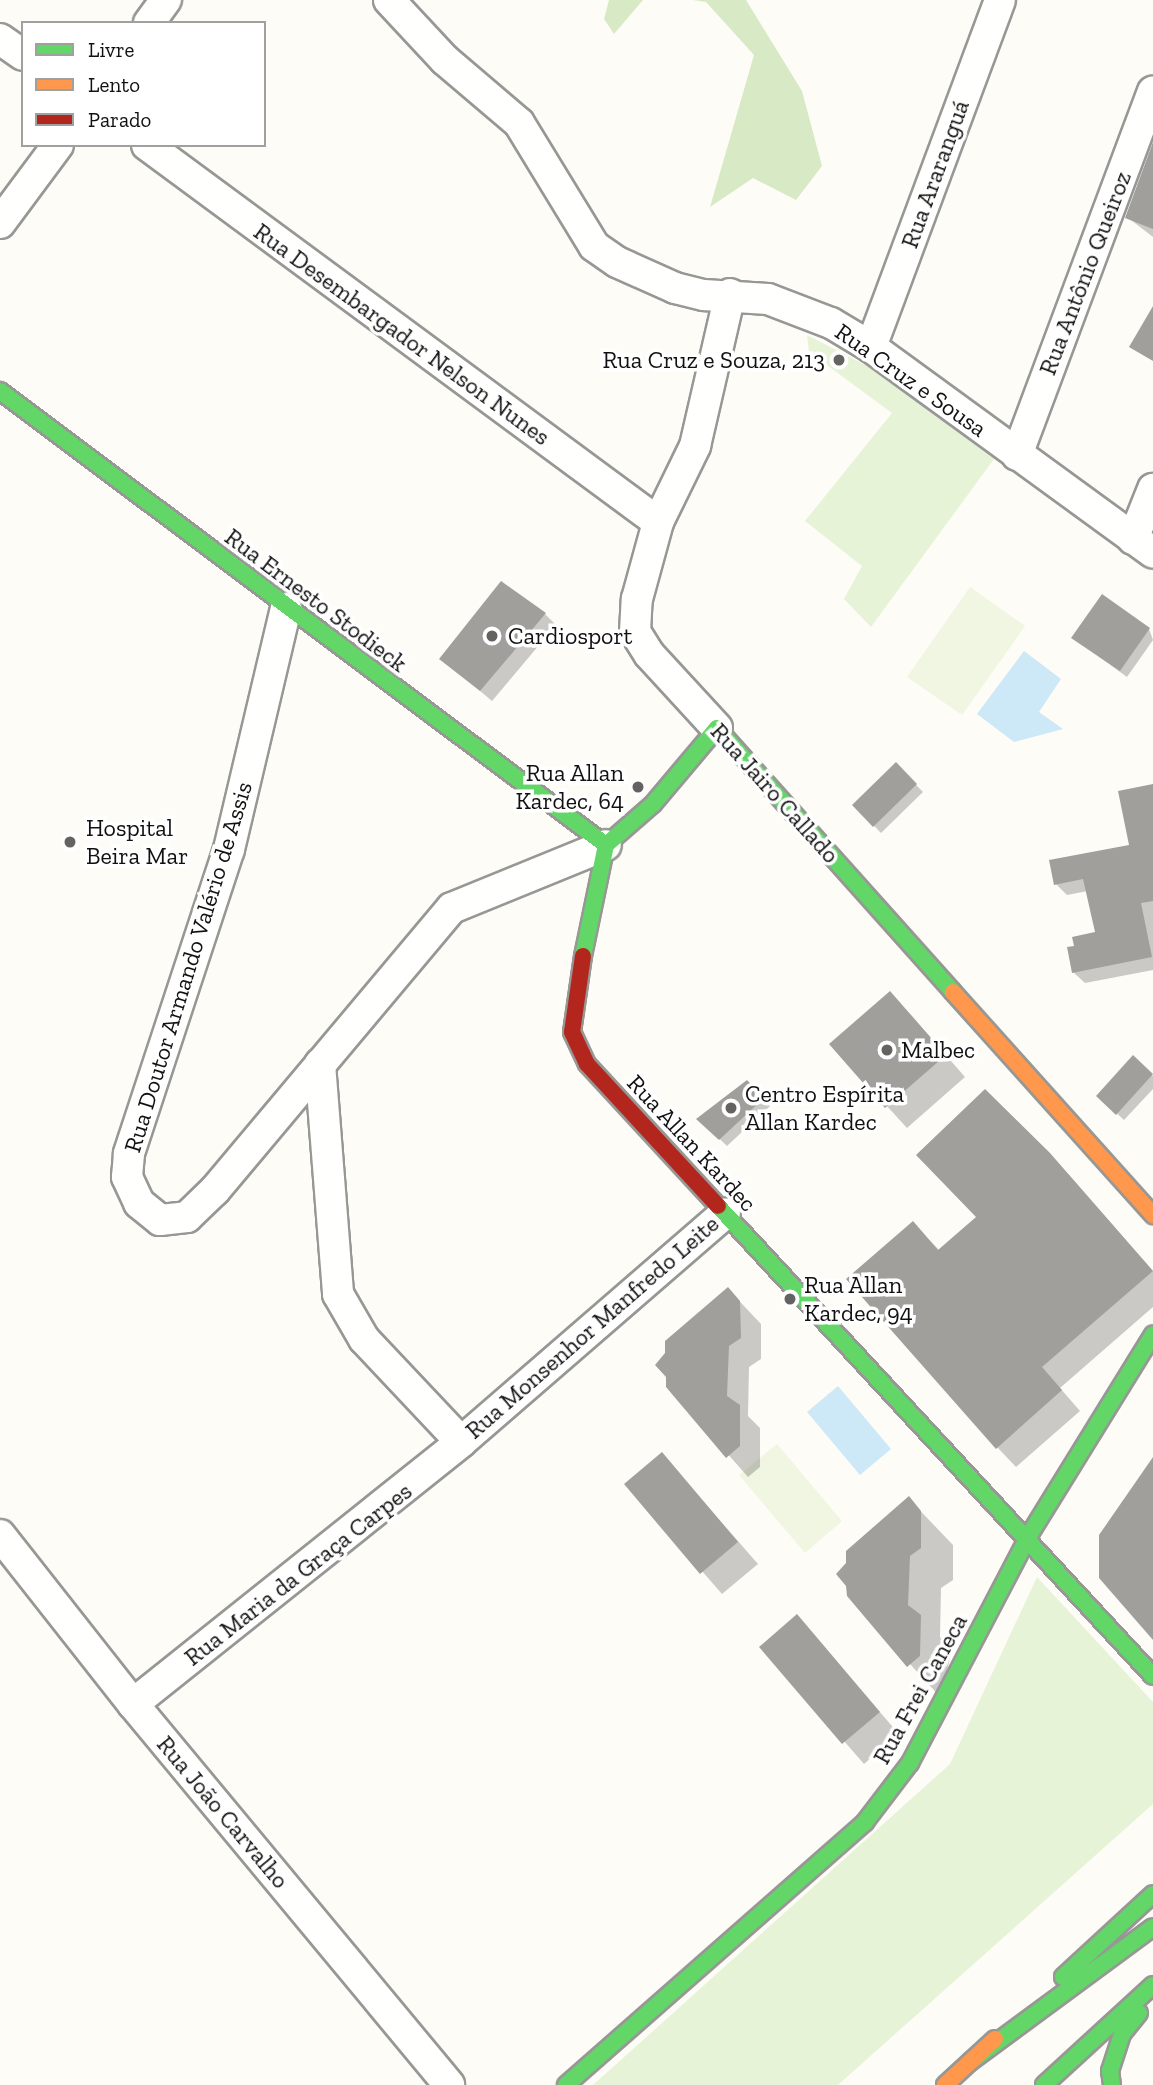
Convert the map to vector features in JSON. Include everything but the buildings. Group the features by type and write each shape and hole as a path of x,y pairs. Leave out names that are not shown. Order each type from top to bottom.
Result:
{"main road":[{"name":"Rua Ernesto Stodieck","path":"0,391 286,608 606,845"},
{"path":"606,845 653,804 718,727"},
{"name":"Rua Jairo Callado","path":"718,727 1153,1215"},
{"name":"Rua Allan Kardec","path":"606,845 574,997 572,1032 587,1064 1028,1537 1153,1676"},
{"name":"Rua Frei Caneca","path":"566,2085 865,1822 910,1763 1028,1537 1151,1338"},
{"path":"945,2085 1153,1894"},
{"path":"970,2062 1153,1927"},
{"path":"1044,2085 1153,1985"},
{"path":"1112,2085 1110,2071 1122,2034 1153,1994"}],"street":[{"path":"150,21 166,0"},
{"name":"Rua Cruz e Sousa","path":"389,0 445,60 519,123 594,246 617,262 675,288 704,295 730,295 798,308 871,347 1143,546"},
{"name":"Rua Araranguá","path":"871,347 1000,0"},
{"path":"0,39 21,54"},
{"name":"Rua Antônio Queiroz","path":"1017,455 1153,92"},
{"path":"0,223 57,147"},
{"name":"Rua Desembargador Nelson Nunes","path":"150,147 658,522"},
{"name":"Rua Jairo Callado","path":"718,727 649,654 635,632 638,599 658,522 695,446 730,295"},
{"path":"1143,546 1153,489"},
{"name":"Rua Doutor Armando Valério de Assis","path":"286,608 229,849 129,1153 127,1177 139,1203 160,1220 187,1217 215,1190 452,908 606,845"},
{"name":"Rua Monsenhor Manfredo Leite","path":"320,1064 338,1294 364,1339 461,1443 725,1213"},
{"name":"Rua Maria da Graça Carpes","path":"133,1703 461,1443"},
{"name":"Rua João Carvalho","path":"0,1535 133,1703 449,2085"}],"green space":[{"path":"609,0 643,0 614,34 604,19"},
{"path":"693,0 746,0 802,91 822,166 796,200 753,178 710,207 754,55 706,2"},
{"path":"807,335 869,367 994,459 871,627 844,599 862,566 805,521 892,413 809,352"},
{"path":"970,587 1025,626 962,715 907,677"},
{"path":"777,1444 842,1521 805,1553 739,1475"},
{"path":"1037,1577 1153,1702 1153,1804 838,2085 593,2085 950,1764"}],"water":[{"path":"1024,651 1061,679 1039,712 1063,729 1014,742 977,714"},
{"path":"838,1386 891,1449 860,1475 807,1412"}],"traffic: fast":[{"path":"0,391 606,845"},
{"path":"583,956 606,845 653,804 717,728 953,992"},
{"path":"718,1206 1153,1676"},
{"path":"566,2085 865,1822 910,1763 1028,1537 1153,1335"},
{"path":"1063,1977 1153,1894"},
{"path":"970,2062 1153,1927"},
{"path":"1044,2085 1153,1985"},
{"path":"1112,2085 1110,2071 1122,2034 1139,2013"}],"traffic: slow":[{"path":"953,992 1153,1215"},
{"path":"945,2085 995,2039"}],"traffic: jam":[{"path":"583,956 572,1032 587,1064 718,1206"}],"place":[{"name":"Rua Cruz e Souza, 213","path":"839,360"},
{"name":"Cardiosport","path":"492,636"},
{"name":"Rua Allan Kardec, 64","path":"638,787"},
{"name":"Hospital Beira Mar","path":"70,842"},
{"name":"Malbec","path":"887,1050"},
{"name":"Centro Espírita Allan Kardec","path":"731,1108"},
{"name":"Rua Allan Kardec, 94","path":"790,1299"}]}
